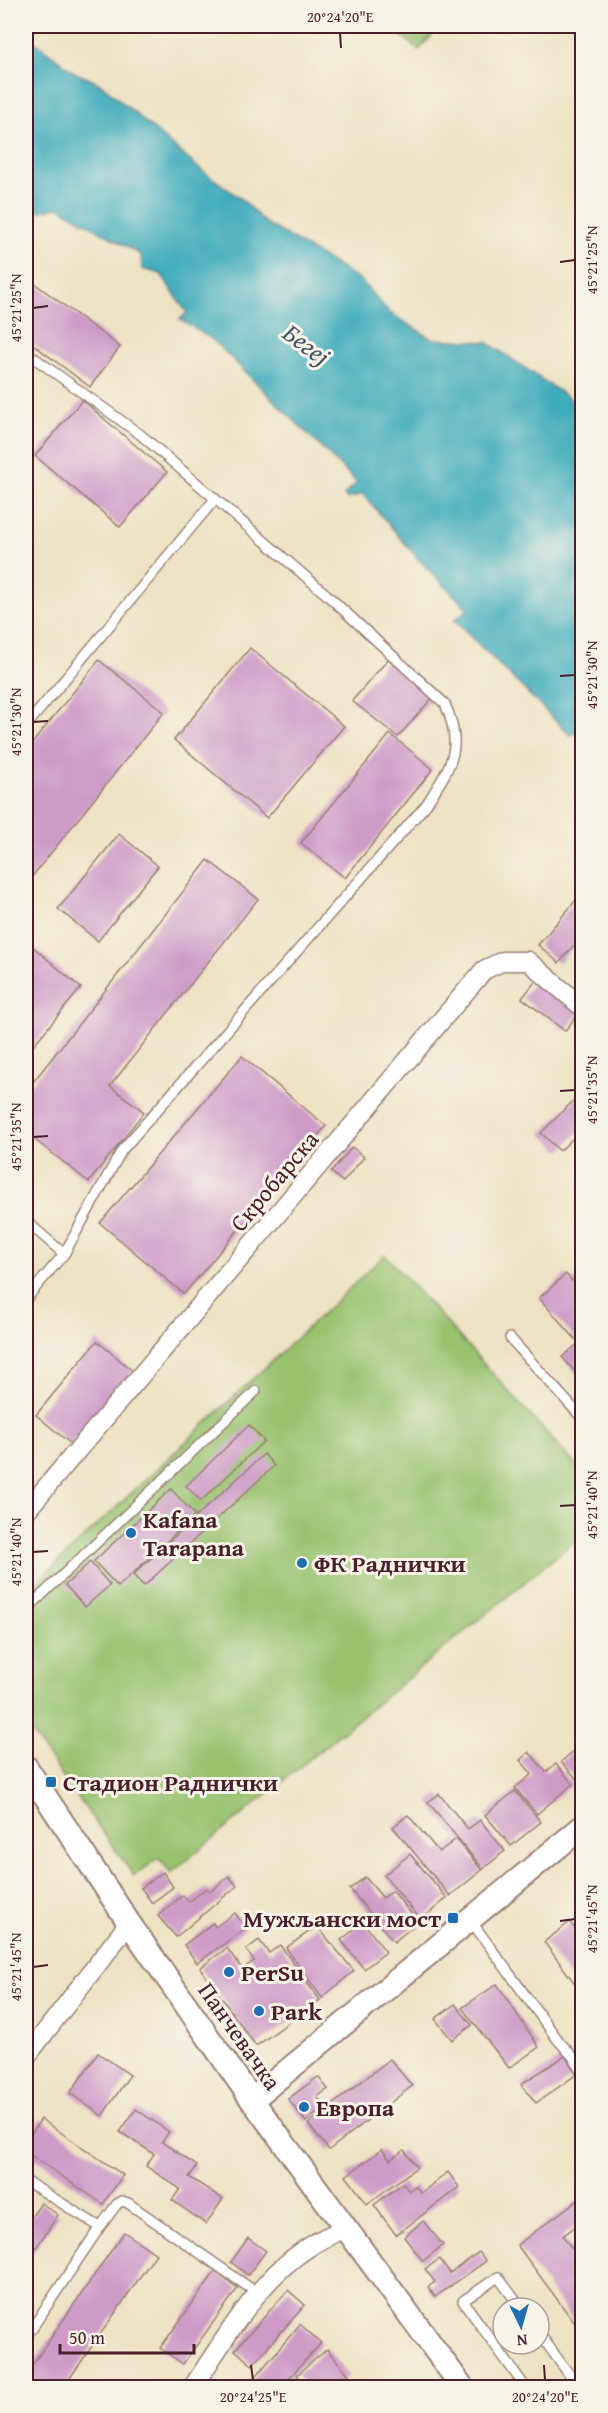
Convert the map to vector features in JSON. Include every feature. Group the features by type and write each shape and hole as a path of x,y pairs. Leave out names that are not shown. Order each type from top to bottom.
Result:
{"street":[{"name":"Скробарска","path":"26,1511 484,970 503,961 528,962 582,1007"},
{"name":"Панчевачка","path":"26,1767 129,1923 252,2100 463,2388"},
{"path":"252,2100 582,1827"},
{"path":"26,2055 129,1923"},
{"path":"192,2388 257,2293 299,2251 321,2237 345,2229"}],"lane":[{"path":"26,352 141,435 327,595 445,704 454,725 456,746 449,770 426,805 122,1150 64,1254 26,1299"},
{"path":"26,726 215,499"},
{"path":"26,1221 64,1254"},
{"path":"510,1338 582,1418"},
{"path":"26,1610 256,1391"},
{"path":"26,1793 48,1799"},
{"path":"471,1920 551,2031 575,2059 582,2074"},
{"path":"26,2181 100,2227"},
{"path":"26,2337 100,2227 117,2204 122,2201 257,2293"},
{"path":"491,2340 463,2301 498,2277 512,2296"},
{"path":"551,2348 581,2387"},
{"path":"503,2356 526,2388"}],"green space":[{"path":"389,26 440,26 419,50"},
{"name":"ФК Раднички","path":"385,1255 582,1472 582,1535 171,1873 159,1858 134,1876 26,1725 26,1592"}],"water":[{"name":"Бегеј","path":"26,35 74,72 101,84 196,166 243,200 264,222 359,279 390,313 432,339 487,342 582,407 582,732 570,735 454,620 468,609 419,560 363,494 347,499 344,495 357,483 213,340 180,319 187,313 161,274 142,269 141,255 59,207 39,212 26,190"}],"building":[{"path":"26,277 120,347 90,387 26,339"},
{"path":"82,400 167,472 120,527 35,456"},
{"path":"250,648 344,726 267,818 174,740"},
{"path":"390,657 434,696 398,737 352,701"},
{"path":"99,660 164,712 26,884 26,751"},
{"path":"390,734 433,769 345,878 301,843"},
{"path":"119,834 158,866 98,941 58,909"},
{"path":"208,860 258,899 110,1086 144,1112 89,1182 26,1133 26,1091"},
{"path":"582,893 582,936 559,963 538,945"},
{"path":"32,946 81,988 26,1054 26,954"},
{"path":"538,978 581,1010 565,1031 522,998"},
{"path":"242,1056 326,1126 184,1294 100,1223"},
{"path":"582,1092 582,1129 560,1151 541,1133"},
{"path":"352,1147 364,1157 343,1182 331,1172"},
{"path":"582,1272 582,1380 562,1357 579,1343 539,1298 566,1274 572,1281"},
{"path":"97,1341 133,1371 71,1444 36,1415"},
{"path":"249,1425 264,1441 201,1501 186,1486"},
{"path":"264,1454 274,1466 144,1586 133,1575"},
{"path":"171,1489 195,1515 118,1587 94,1561"},
{"path":"90,1562 110,1585 85,1607 65,1585"},
{"path":"580,1745 582,1748 582,1776 578,1780 561,1762"},
{"path":"529,1752 546,1772 556,1764 573,1784 537,1814 515,1788 532,1774 520,1760"},
{"path":"515,1791 541,1822 511,1846 485,1815"},
{"path":"439,1794 468,1829 480,1820 505,1851 483,1869 428,1802"},
{"path":"408,1815 439,1852 456,1839 482,1870 450,1896 393,1827"},
{"path":"410,1854 447,1898 421,1920 384,1875"},
{"path":"163,1872 173,1887 152,1903 141,1888"},
{"path":"229,1876 237,1886 176,1937 158,1916 183,1895 189,1902 206,1888 210,1892"},
{"path":"365,1877 383,1898 393,1891 418,1922 394,1942 350,1889"},
{"path":"235,1913 246,1928 197,1963 184,1945 213,1923 215,1927"},
{"path":"363,1922 386,1952 364,1969 341,1940"},
{"path":"570,1922 582,1939 582,1953 575,1959 582,1970 582,1980 576,1985 544,1942"},
{"path":"317,1926 354,1971 322,1998 286,1948"},
{"path":"259,1940 269,1953 280,1945 320,2000 256,2046 200,1968 227,1948 242,1969 254,1961 246,1950"},
{"path":"497,1984 539,2047 509,2068 462,2008"},
{"path":"455,2004 472,2025 452,2040 435,2019"},
{"path":"98,2053 130,2075 102,2116 70,2093"},
{"path":"565,2056 577,2074 536,2103 521,2084"},
{"path":"390,2059 412,2086 329,2150 308,2124"},
{"path":"318,2077 328,2089 317,2097 325,2107 306,2122 288,2099"},
{"path":"136,2109 169,2132 162,2142 197,2166 189,2177 223,2199 206,2224 172,2200 180,2189 146,2166 154,2154 120,2132"},
{"path":"41,2119 123,2175 103,2204 26,2152 26,2141"},
{"path":"382,2149 390,2160 404,2150 417,2167 367,2204 346,2176"},
{"path":"448,2172 459,2187 396,2235 374,2205 403,2183 409,2191 415,2186 421,2193"},
{"path":"582,2197 582,2221 563,2236 582,2263 582,2333 517,2245"},
{"path":"41,2203 58,2215 26,2263 26,2225"},
{"path":"423,2221 443,2245 423,2261 404,2237"},
{"path":"124,2232 156,2254 63,2388 26,2388 26,2374"},
{"path":"248,2238 266,2251 248,2275 231,2262"},
{"path":"479,2252 486,2261 435,2297 428,2287 435,2282 425,2269 440,2259 450,2273"},
{"path":"215,2272 238,2288 183,2364 160,2348"},
{"path":"288,2290 305,2305 252,2365 235,2350"},
{"path":"300,2324 321,2343 280,2388 259,2388 252,2381"},
{"path":"327,2349 349,2375 335,2388 308,2388 297,2375"}],"place":[{"name":"Kafana Tarapana","path":"131,1533"},
{"name":"ФК Раднички","path":"302,1563"},
{"name":"Стадион Раднички","path":"51,1782"},
{"name":"Мужљански мост","path":"453,1918"},
{"name":"PerSu","path":"229,1972"},
{"name":"Park","path":"259,2011"},
{"name":"Европа","path":"304,2107"}]}
